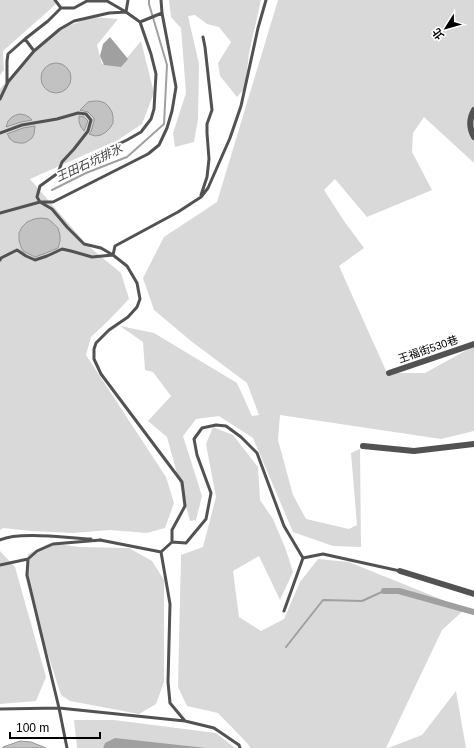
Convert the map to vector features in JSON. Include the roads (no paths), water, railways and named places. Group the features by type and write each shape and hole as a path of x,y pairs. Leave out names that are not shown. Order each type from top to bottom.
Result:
{"street":[{"path":"474,110 469,123 474,138"},
{"name":"王福街530巷","path":"389,373 474,344"},
{"path":"363,446 414,451 474,444"},
{"path":"400,570 474,594"}],"lane":[{"path":"55,0 62,8"},
{"path":"126,12 128,0"},
{"path":"0,213 40,202 53,202 148,154 159,145 167,128 172,111 176,87 162,13 161,0"},
{"path":"113,254 115,246 178,212 201,197 208,188 230,138 241,106 258,28 266,0"},
{"path":"7,84 6,61 8,54 62,8 74,8 87,1 107,1 140,22 156,74 154,109 151,119 141,132 136,135 58,173 40,186 37,197 40,202 52,209 84,244 101,248 113,254 127,266 137,283 140,299 137,308 128,317 109,330 96,343 94,349 94,359 101,374 182,482 185,506 172,530 172,542"},
{"path":"0,99 7,84 34,51 60,29 74,21 126,12"},
{"path":"140,22 162,13"},
{"path":"201,197 208,171 209,159 207,124 212,110 203,37"},
{"path":"25,39 34,51"},
{"path":"0,133 22,125 78,114 86,114 92,120 88,131 62,162 58,173"},
{"path":"0,260 16,250 35,260 62,249 71,250 92,257 113,254"},
{"path":"161,552 172,542 186,543 206,519 211,493 202,471 194,439 202,428 216,425 226,426 241,437 257,453 284,526 303,558"},
{"path":"0,540 4,538 28,535 101,540 161,552"},
{"path":"0,565 28,559 37,551 53,544 101,540"},
{"path":"161,552 170,604 168,682 170,703 185,721"},
{"path":"303,558 323,554 400,570"},
{"path":"284,611 303,558"},
{"path":"28,559 27,575 59,708 67,748"},
{"path":"0,709 59,708 185,721 214,728 239,745 240,748"}],"waterway":[{"name":"王田石坑排水","path":"52,190 86,173 127,157 164,124 167,65 149,0"},
{"path":"286,647 323,600 362,601 384,591"},
{"path":"384,591 399,591 474,612"}]}
